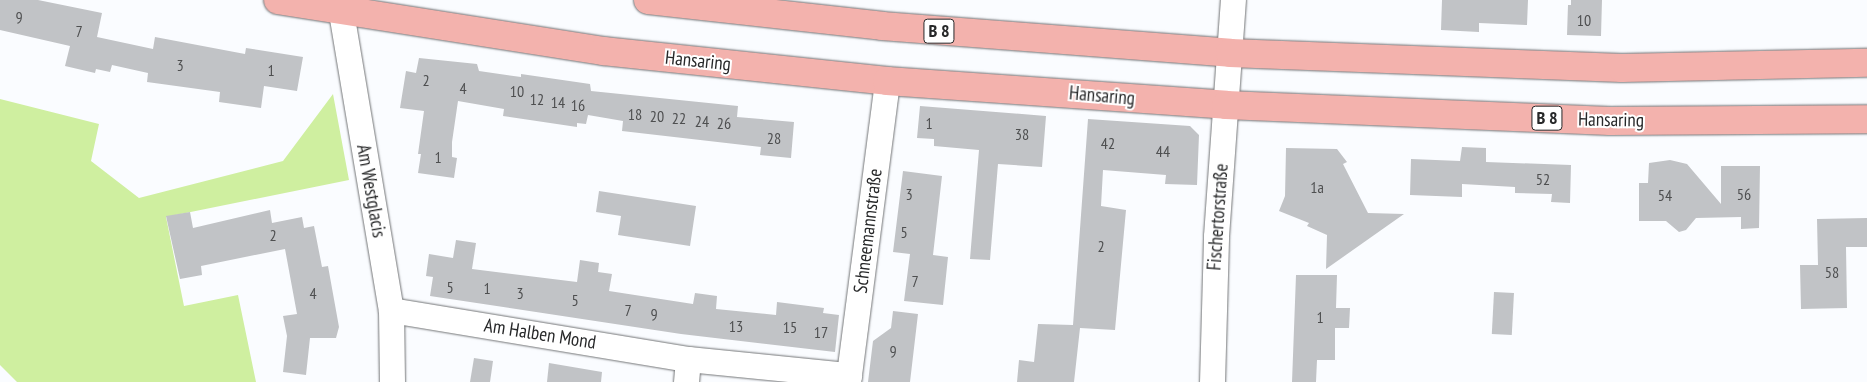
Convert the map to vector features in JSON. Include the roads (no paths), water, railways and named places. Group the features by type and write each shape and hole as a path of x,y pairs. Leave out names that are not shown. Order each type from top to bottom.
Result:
{"main road":[{"name":"B 8","path":"278,0 340,5"},
{"name":"B 8","path":"648,0 882,26 1230,53 1622,68 1867,63"},
{"name":"Hansaring","path":"340,5 604,51 887,81 1226,105 1610,121 1867,119"}],"street":[{"name":"Fischertorstraße","path":"1212,382 1216,236 1233,0"},
{"name":"Am Westglacis","path":"340,5 391,310 392,382"},
{"name":"Schneemannstraße","path":"849,378 887,81"},
{"name":"Am Halben Mond","path":"391,310 687,371 849,378"}]}
